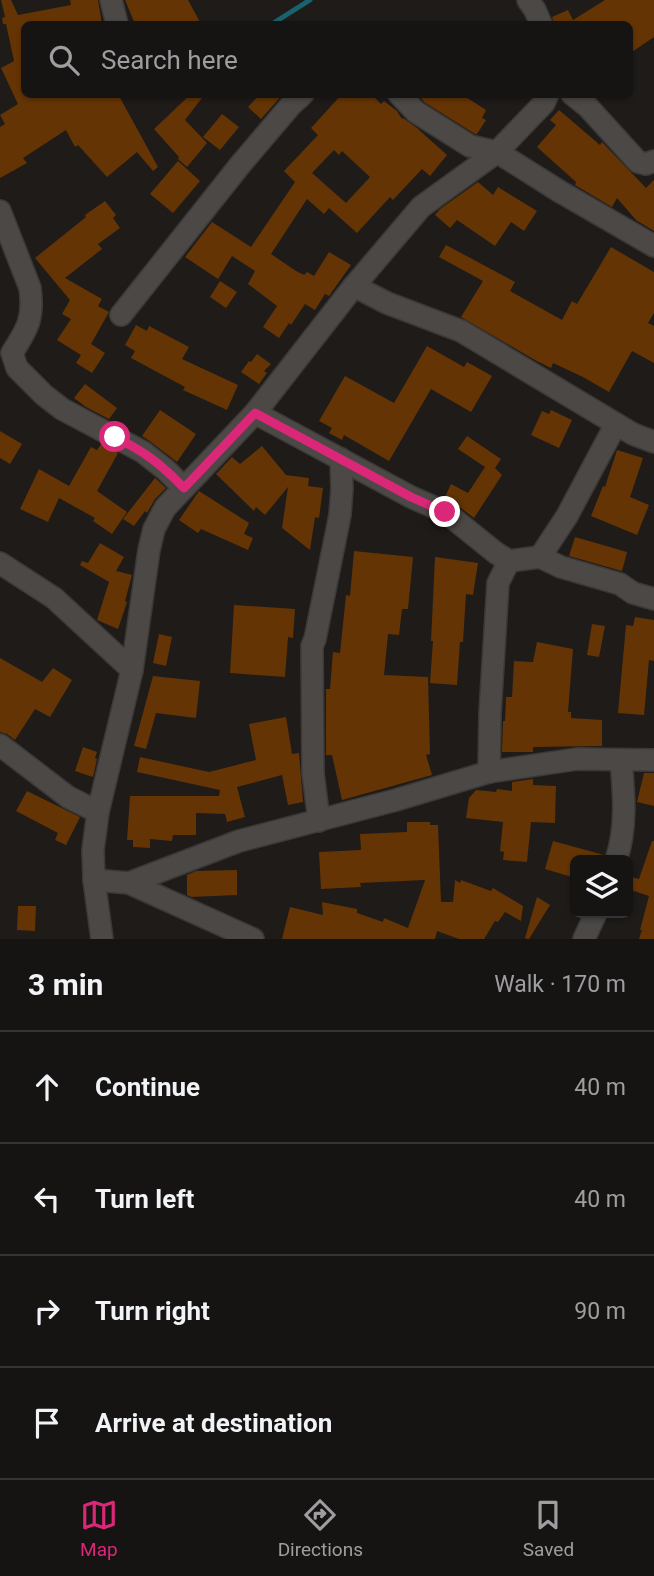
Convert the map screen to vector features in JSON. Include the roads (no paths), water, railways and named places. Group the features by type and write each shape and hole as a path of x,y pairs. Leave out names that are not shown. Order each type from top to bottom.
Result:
{"street":[{"path":"111,0 116,21"},
{"path":"121,315 240,165 299,98"},
{"path":"403,98 416,112 470,146 497,152 654,246"},
{"path":"102,939 93,850 98,812 132,670 149,550 154,529 165,508 255,413 354,286 421,207 497,152 546,98"},
{"path":"577,98 638,162 646,164 654,161"},
{"path":"0,211 30,288 29,326 12,353 17,368 62,409 143,452 184,488"},
{"path":"354,286 387,303 461,331 633,434 654,442"},
{"path":"255,413 411,497 445,512 509,561 540,557 561,567 620,584 633,593 654,599"},
{"path":"540,557 567,516 616,424"},
{"path":"319,821 313,773 312,646 340,515 341,459"},
{"path":"489,772 498,583 509,561"},
{"path":"0,563 54,598 132,670"},
{"path":"0,745 68,797 98,812"},
{"path":"129,883 239,841 489,772 577,759 654,760"},
{"path":"618,855 624,799 621,760"},
{"path":"94,880 129,883 253,939"},
{"path":"584,939 594,918"}],"waterway":[{"path":"277,21 310,0"}]}
